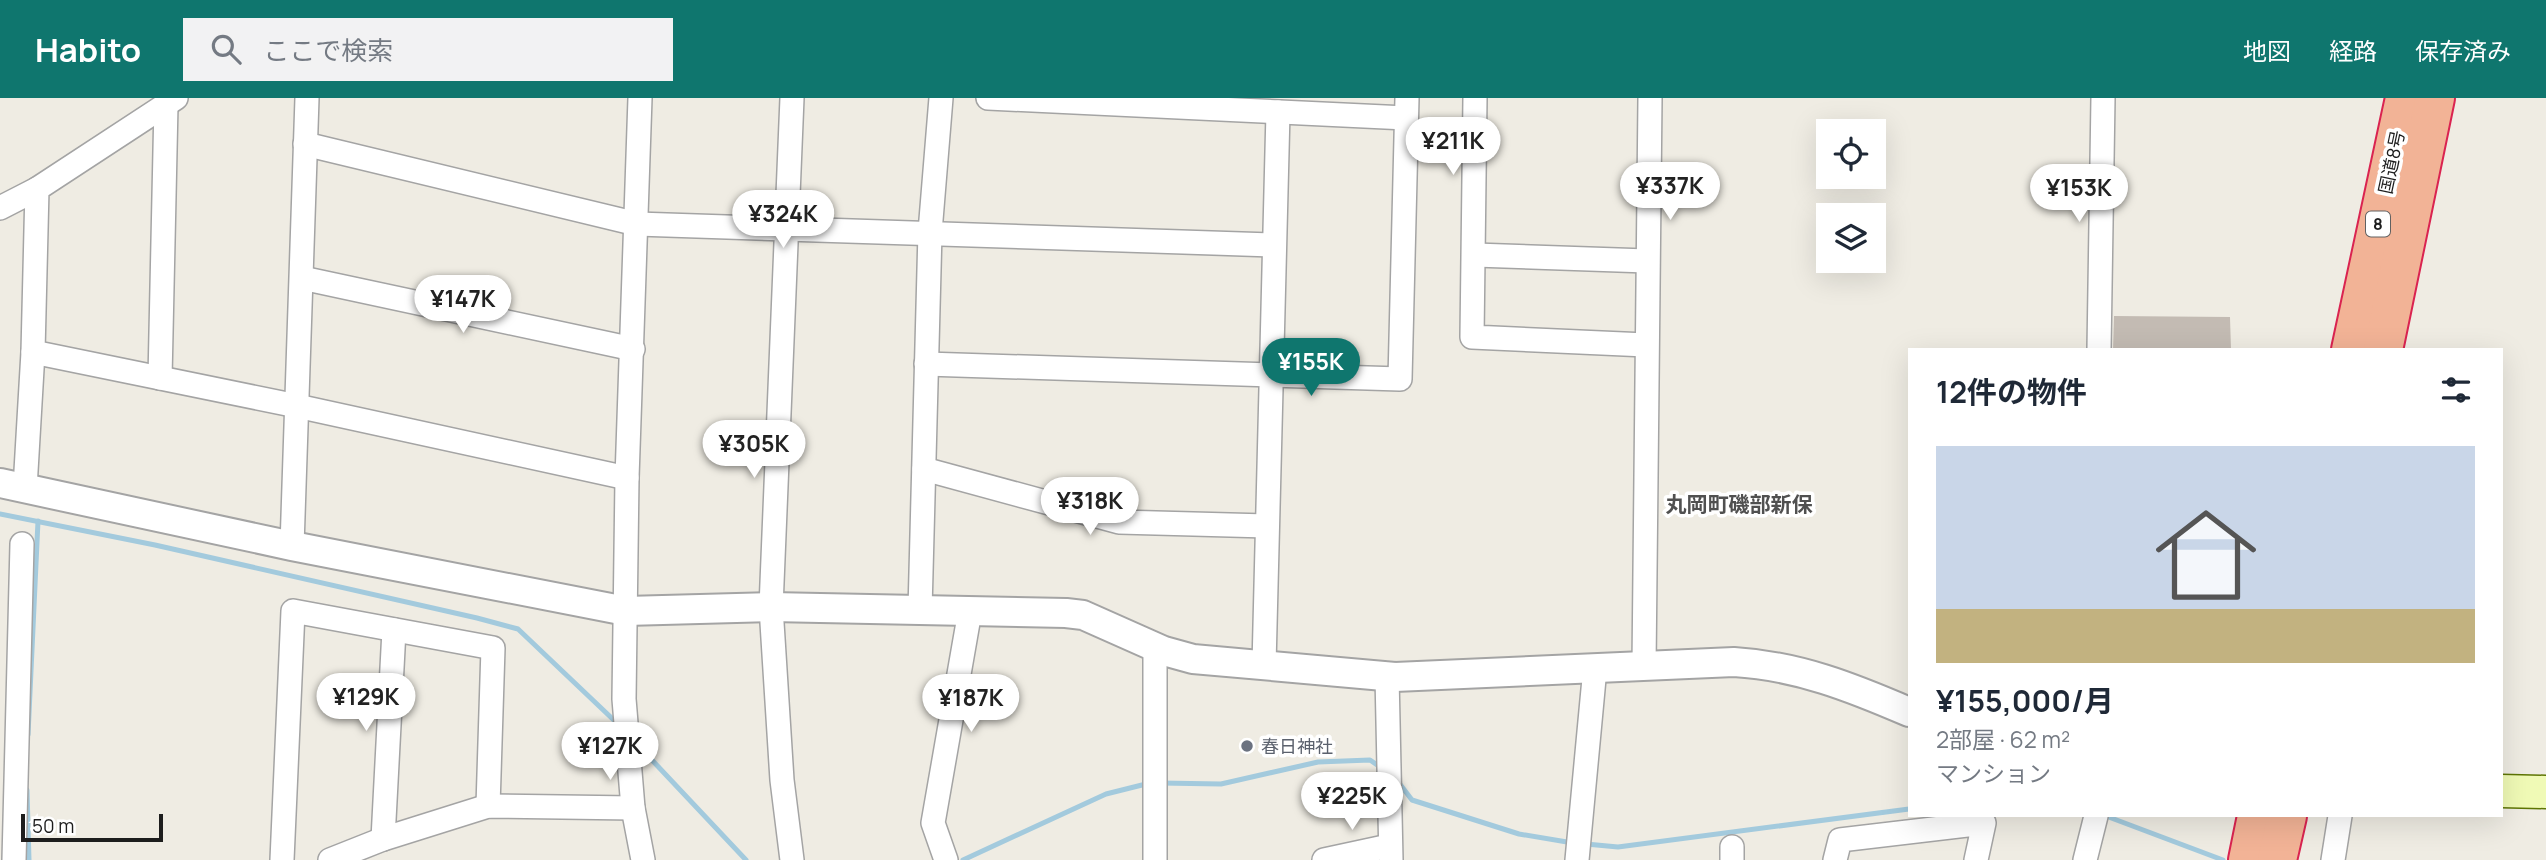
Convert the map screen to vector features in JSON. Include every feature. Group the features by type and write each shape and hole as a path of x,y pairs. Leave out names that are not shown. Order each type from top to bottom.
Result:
{"highway":[{"name":"国道8号","path":"2351,348 2405,98"},
{"name":"国道8号","path":"2383,348 2435,98"},
{"path":"2262,848 2286,817"}],"main road":[{"path":"2503,791 2546,792"}],"street":[{"path":"292,546 307,98"},
{"path":"640,98 627,478 624,699 633,808 643,860"},
{"path":"792,98 771,607 782,780 792,860"},
{"path":"920,610 930,232 941,98"},
{"path":"926,364 1401,379 1406,108 1278,111 988,98"},
{"path":"1475,98 1472,337 1646,345"},
{"path":"1644,666 1650,98"},
{"path":"2099,348 2103,98"},
{"path":"0,208 37,189 171,102"},
{"path":"160,378 171,102"},
{"path":"1264,665 1278,111"},
{"path":"305,144 637,224 1274,245"},
{"path":"37,189 33,352 13,485 292,546 626,611 771,607 1066,613 1083,615 1155,647 1193,659 1387,676 1734,662 1768,664 1853,688 1908,712"},
{"path":"1475,255 1647,261"},
{"path":"302,278 632,349"},
{"path":"33,352 297,405 627,478"},
{"path":"924,469 1119,522 1267,526"},
{"path":"14,860 8,818 22,544"},
{"path":"282,860 293,611 493,649 488,806"},
{"path":"946,860 933,823 970,611"},
{"path":"383,839 394,630"},
{"path":"1155,647 1155,860"},
{"path":"1577,860 1595,668"},
{"path":"1324,860 1390,853 1387,676"},
{"path":"330,860 383,839 488,806 633,808"},
{"path":"2085,860 2096,817"},
{"path":"2333,860 2340,817"},
{"path":"1835,860 1840,840 1984,822 1976,860"}],"building":[{"path":"2114,316 2230,317 2231,348 2113,348"}],"waterway":[{"path":"0,514 155,545 518,629 619,725"},
{"path":"28,735 38,521"},
{"path":"635,742 746,860"},
{"path":"1160,783 1221,784 1318,762 1370,760 1383,769"},
{"path":"1396,779 1412,800 1519,834 1573,843"},
{"path":"963,860 1106,794 1150,783"},
{"path":"27,790 29,860"},
{"path":"1586,844 1618,847 1908,809"},
{"path":"2109,817 2223,860"}],"place":[{"name":"春日神社","path":"1247,746"}],"district":[{"name":"丸岡町磯部新保","path":"1739,504"}]}
